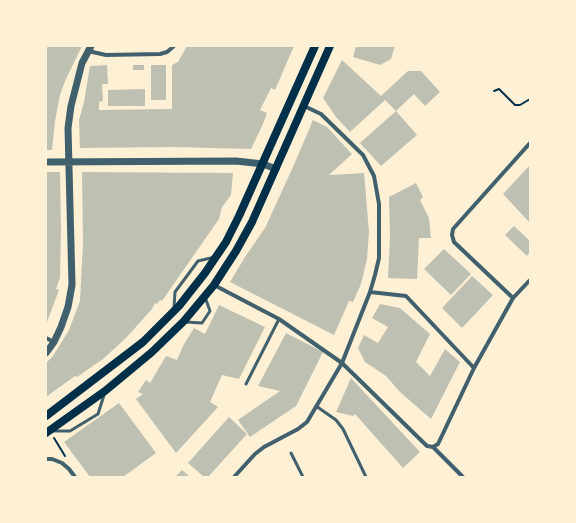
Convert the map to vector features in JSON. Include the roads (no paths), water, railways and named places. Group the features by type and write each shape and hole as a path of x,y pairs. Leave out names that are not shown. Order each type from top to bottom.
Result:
{"main road":[{"path":"46,416 143,342 173,313 193,289 226,242 263,164 315,46"},
{"path":"47,432 105,391 152,352 184,321 214,285 236,251 255,217 330,46"}],"street":[{"path":"46,353 54,342 68,308 72,285 68,161 69,118 82,63 89,48 106,55 160,54 166,52 174,46"},
{"path":"234,477 255,454 264,447 298,429 307,422 342,363 370,292 379,258 379,204 374,176 363,155 321,114 304,106"},
{"path":"513,298 454,242 452,235 453,228 530,143"},
{"path":"46,162 236,161 263,164 276,169"},
{"path":"214,285 279,319 342,363 427,446 433,446 438,444 474,368 513,298 530,280"},
{"path":"370,292 406,296 474,368"},
{"path":"46,338 54,342"},
{"path":"433,446 463,477"},
{"path":"46,459 52,459 62,463 75,477"}],"lane":[{"path":"173,313 175,292 198,261 216,256"},
{"path":"184,321 202,323 210,311 205,296"},
{"path":"246,384 279,319"},
{"path":"47,432 70,431 98,414 105,391"},
{"path":"316,406 336,420 343,429 366,477"},
{"path":"292,453 303,477"}]}
